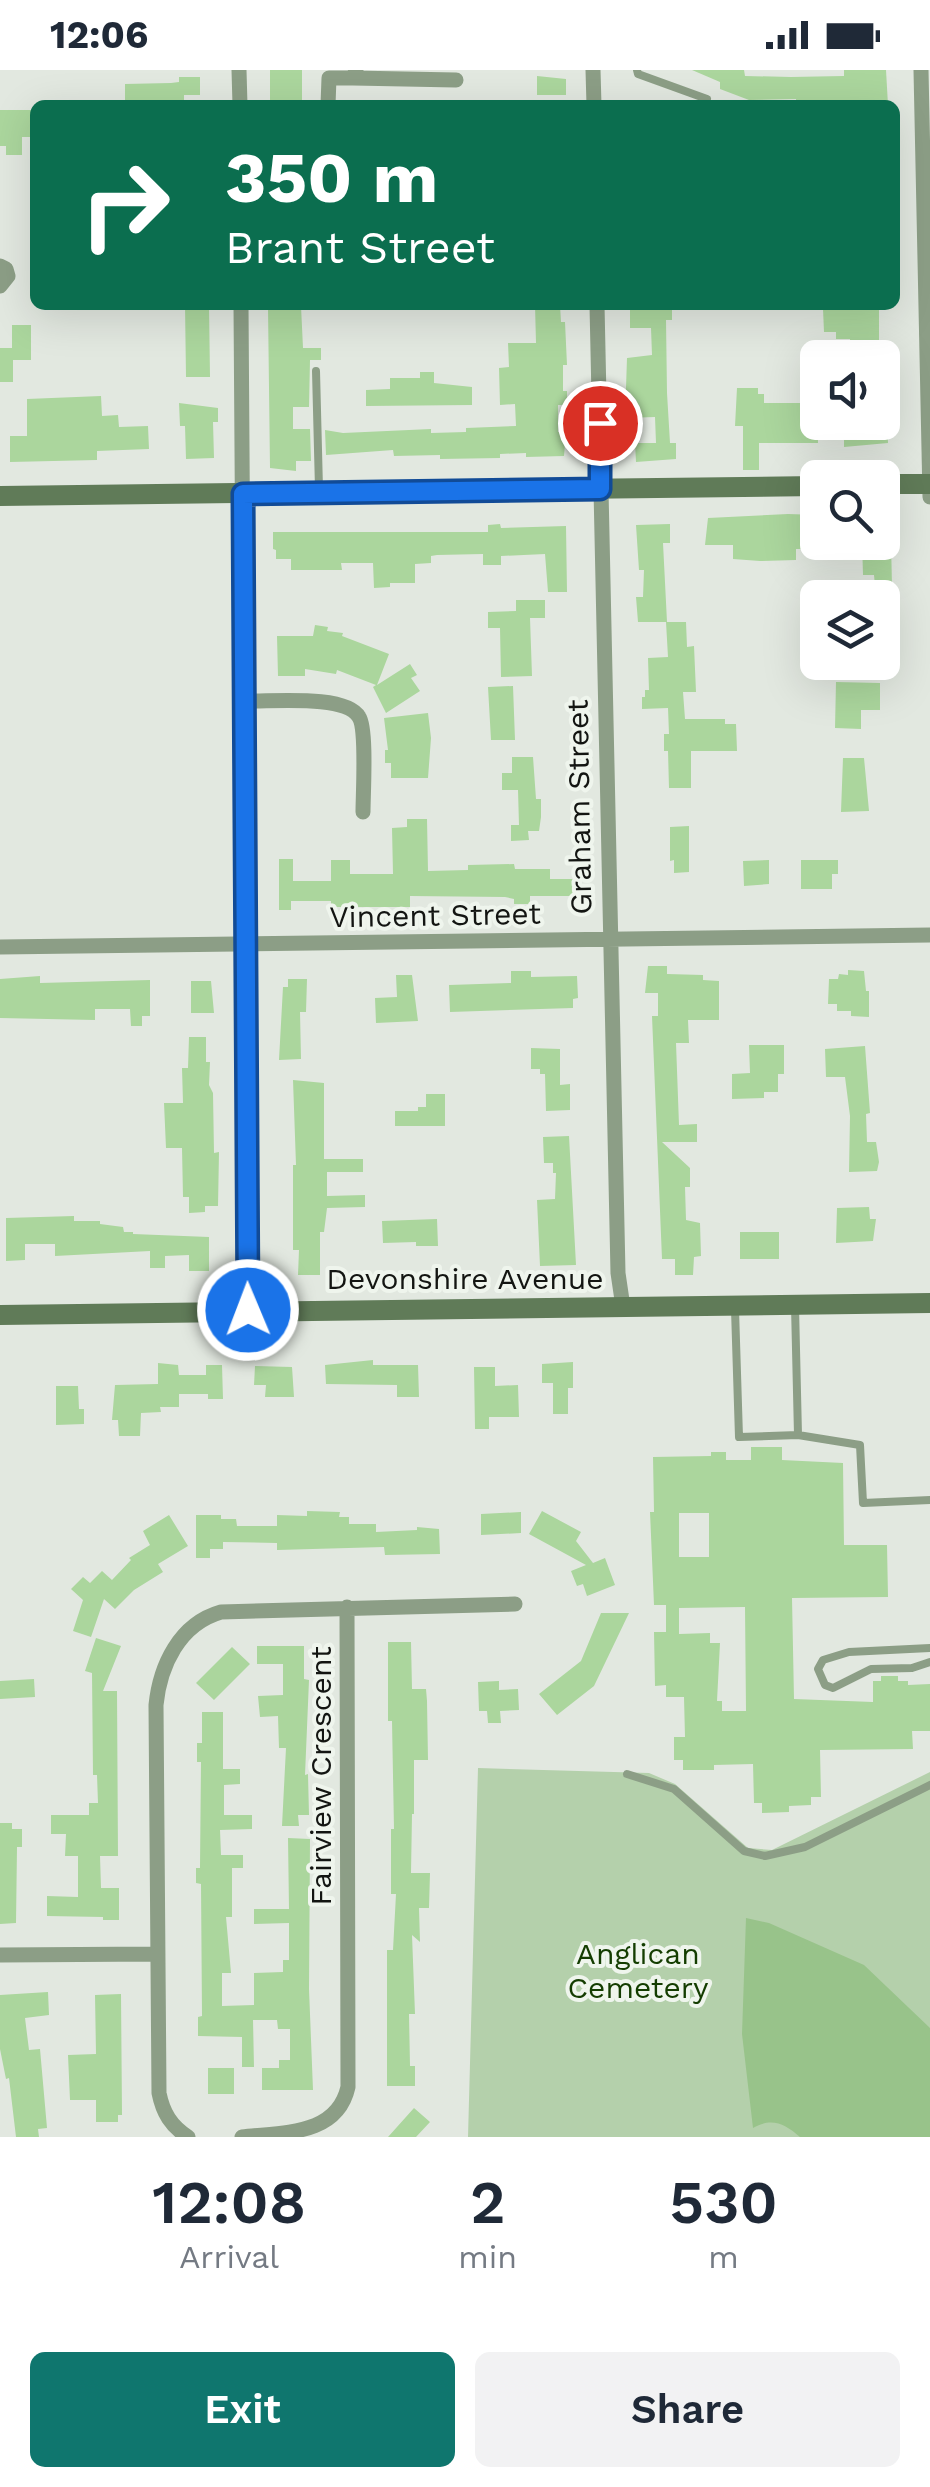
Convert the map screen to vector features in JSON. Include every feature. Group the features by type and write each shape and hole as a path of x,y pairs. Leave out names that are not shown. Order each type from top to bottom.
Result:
{"main road":[{"path":"900,484 930,484"},
{"path":"0,496 800,486"},
{"name":"Devonshire Avenue","path":"0,1315 930,1303"}],"street":[{"path":"239,70 240,100"},
{"path":"593,70 594,100"},
{"path":"921,70 930,497"},
{"path":"328,100 328,74 456,80"},
{"path":"0,266 8,276 0,286"},
{"path":"242,310 248,1310"},
{"name":"Graham Street","path":"598,310 608,941 618,1274 623,1307"},
{"path":"245,701 338,703 354,710 362,724 363,812"},
{"name":"Vincent Street","path":"0,947 930,935"},
{"path":"347,1608 516,1604"},
{"name":"Fairview Crescent","path":"188,2137 174,2128 159,2095 156,1705 163,1666 178,1642 212,1614 347,1608 347,2094 338,2113 318,2126 242,2137"},
{"path":"0,1955 158,1954"}],"lane":[{"path":"638,70 638,74 707,100"},
{"path":"316,371 319,493"},
{"path":"735,1304 739,1436 798,1435 860,1445 863,1502 930,1500"},
{"path":"794,1304 798,1435"},
{"path":"930,1648 850,1652 823,1660 818,1669 825,1686 833,1688 871,1669 912,1668 930,1662"},
{"path":"627,1774 674,1789 744,1851 764,1856 805,1847 930,1785"}],"green space":[{"name":"Anglican Cemetery","path":"478,1768 649,1773 675,1784 748,1848 772,1850 930,1772 930,2137 468,2137"},
{"path":"746,1918 769,1923 864,1965 930,2028 930,2137 800,2137 778,2124 753,2128 742,2034"}],"building":[{"path":"270,70 302,70 302,100 270,100"},
{"path":"692,70 744,70 745,76 791,77 844,76 844,70 886,70 888,100 749,100 720,89 720,82"},
{"path":"537,76 566,79 566,95 537,95"},
{"path":"179,77 200,77 200,95 184,95 184,100 125,100 125,84 179,82"},
{"path":"0,110 30,110 30,137 22,137 22,155 6,155 6,146 0,146"},
{"path":"185,310 209,310 210,377 186,377"},
{"path":"268,310 301,310 303,348 321,348 321,360 310,360 309,407 293,407 293,429 310,429 311,461 296,461 296,471 270,468"},
{"path":"535,310 560,310 561,322 565,322 567,365 563,365 563,391 567,391 567,405 558,405 558,432 566,432 564,456 526,457 526,453 500,454 500,458 440,459 440,455 394,456 393,450 326,455 325,430 343,433 431,429 431,433 516,426 515,404 500,405 499,368 509,367 508,343 536,343"},
{"path":"630,310 672,310 672,320 666,320 667,393 670,443 676,443 676,459 636,462 635,443 656,443 655,417 625,418 627,358 652,355 651,328 630,328"},
{"path":"823,310 879,310 879,340 836,339 836,332 824,332"},
{"path":"12,325 31,325 31,360 13,360 13,382 0,382 0,348 12,348"},
{"path":"420,372 434,372 434,383 472,387 472,405 366,406 366,390 390,389 390,378 420,378"},
{"path":"737,388 758,388 758,394 764,394 764,403 800,403 800,440 818,443 759,443 759,470 743,470 743,426 735,426"},
{"path":"101,396 102,416 118,415 119,427 148,426 149,449 97,451 97,460 10,462 10,436 27,436 27,399"},
{"path":"179,403 218,408 218,422 213,422 214,458 186,459 185,426 180,426"},
{"path":"844,440 888,440 888,443 844,447"},
{"path":"800,514 800,549 796,549 796,560 733,559 733,545 705,545 708,518"},
{"path":"500,524 501,528 566,526 567,592 548,592 545,554 501,556 501,565 483,565 483,554 431,556 431,563 415,564 415,583 390,583 390,587 374,588 373,563 341,563 342,570 291,570 291,559 276,559 273,549 273,532 488,532 488,525"},
{"path":"670,524 670,543 663,543 667,622 638,622 636,597 643,597 644,570 639,570 636,525"},
{"path":"863,560 891,560 892,580 863,575"},
{"path":"516,600 545,600 545,618 530,618 532,676 501,677 500,628 488,628 488,612 516,611"},
{"path":"666,622 686,622 687,647 694,646 696,692 683,692 685,719 725,719 725,724 736,724 737,751 691,751 691,788 669,788 668,751 664,751 664,734 669,734 668,708 642,709 642,697 649,690 648,658 668,657"},
{"path":"315,625 389,654 377,685 410,664 417,675 411,678 420,691 386,713 373,687 376,685 337,670 336,674 305,669 305,676 278,676 277,636 313,636"},
{"path":"836,682 880,683 880,710 861,710 861,729 835,728"},
{"path":"513,686 515,740 491,740 488,687"},
{"path":"428,713 428,778 391,778 391,763 385,763 388,750 384,718"},
{"path":"512,757 533,757 541,817 539,831 528,831 529,840 511,841 511,825 519,825 518,790 502,790 502,773 512,773"},
{"path":"843,758 864,758 869,811 841,812"},
{"path":"407,819 427,819 428,871 514,864 515,869 550,869 550,879 575,879 575,896 530,896 530,904 514,904 514,899 505,897 410,896 410,907 331,907 331,901 291,901 291,910 279,910 279,859 293,859 293,881 331,881 331,860 350,860 350,874 393,874 392,828 407,827"},
{"path":"689,826 689,872 674,873 670,827"},
{"path":"769,860 769,884 744,886 743,861"},
{"path":"801,860 838,860 838,874 832,874 832,889 801,889"},
{"path":"648,966 667,966 667,974 703,975 703,980 719,981 719,1020 688,1020 689,1043 676,1043 679,1125 697,1124 697,1142 662,1142 690,1168 690,1187 685,1187 686,1220 700,1223 701,1256 694,1257 693,1275 675,1275 675,1259 662,1259 652,1016 658,1016 658,993 645,993"},
{"path":"848,970 864,971 869,1017 851,1016 851,1011 837,1011 837,1004 828,1004 829,979 848,975"},
{"path":"511,971 531,971 531,977 577,976 578,998 573,999 573,1008 450,1012 449,985 511,983"},
{"path":"396,975 412,975 418,1021 376,1023 375,998 397,997"},
{"path":"40,976 40,983 150,980 150,1016 142,1016 142,1026 131,1026 130,1009 95,1009 95,1020 0,1018 0,979"},
{"path":"288,979 307,979 306,1012 300,1012 301,1059 279,1060 283,987 288,987"},
{"path":"191,981 211,981 214,1013 191,1013"},
{"path":"189,1037 206,1037 206,1062 210,1062 209,1085 213,1093 214,1153 219,1152 218,1206 205,1206 205,1212 189,1213 189,1197 183,1197 182,1148 166,1148 164,1103 183,1103 182,1068 188,1068"},
{"path":"749,1045 784,1045 784,1074 778,1074 778,1092 764,1092 764,1098 732,1099 732,1074 750,1073"},
{"path":"865,1046 870,1113 866,1114 867,1142 876,1142 879,1162 877,1171 849,1172 850,1116 845,1077 826,1077 825,1049"},
{"path":"531,1048 560,1049 560,1085 570,1084 570,1110 546,1111 545,1074 540,1074 540,1069 531,1069"},
{"path":"293,1080 324,1083 324,1159 363,1159 363,1172 327,1172 327,1196 365,1195 365,1207 327,1208 324,1232 320,1232 320,1275 298,1275 299,1250 293,1250"},
{"path":"426,1094 445,1094 445,1126 395,1126 395,1111 426,1107"},
{"path":"569,1136 576,1265 540,1266 537,1200 555,1199 556,1173 553,1163 544,1163 543,1137"},
{"path":"869,1207 870,1219 876,1219 873,1241 836,1243 837,1208"},
{"path":"74,1216 74,1221 100,1221 133,1234 209,1237 209,1271 189,1271 189,1255 165,1256 165,1268 150,1268 150,1251 55,1256 55,1244 25,1244 25,1260 6,1261 6,1218"},
{"path":"437,1219 438,1246 383,1243 382,1221"},
{"path":"740,1232 779,1232 779,1259 740,1259"},
{"path":"373,1360 373,1365 418,1365 419,1397 397,1397 397,1385 326,1384 325,1365"},
{"path":"573,1362 568,1414 553,1414 553,1383 542,1383 542,1364"},
{"path":"158,1363 178,1365 179,1375 206,1375 206,1365 222,1365 223,1399 208,1399 208,1394 179,1394 179,1407 141,1413 140,1436 119,1436 118,1420 112,1420 115,1385 158,1384"},
{"path":"255,1366 292,1367 294,1397 265,1397 266,1385 254,1385"},
{"path":"474,1367 495,1367 495,1386 518,1385 519,1417 489,1417 489,1429 475,1429"},
{"path":"56,1386 78,1386 84,1424 56,1425"},
{"path":"751,1447 782,1447 782,1460 843,1463 844,1545 887,1545 888,1597 792,1598 794,1699 873,1702 873,1681 881,1681 881,1676 898,1676 898,1681 908,1681 908,1685 930,1684 930,1731 912,1731 913,1749 820,1750 821,1797 811,1797 811,1805 789,1806 789,1812 762,1813 762,1803 754,1803 753,1764 683,1770 683,1760 674,1760 674,1737 685,1737 684,1697 666,1697 666,1685 655,1686 654,1632 666,1632 666,1605 654,1605 650,1512 654,1512 653,1457 726,1452 726,1460 751,1460","holes":["679,1513 709,1513 709,1557 679,1557","745,1607 746,1711 722,1711 722,1701 717,1701 720,1643 710,1643 710,1633 679,1634 679,1608"]},
{"path":"307,1511 340,1512 339,1517 349,1517 349,1524 376,1524 376,1532 417,1527 439,1529 440,1554 385,1555 384,1547 277,1550 277,1543 223,1542 223,1549 210,1549 210,1558 196,1558 196,1515 236,1519 237,1526 277,1526 277,1515 307,1516"},
{"path":"542,1511 581,1532 576,1541 593,1563 605,1558 615,1585 587,1596 583,1584 577,1586 571,1571 586,1565 529,1534"},
{"path":"521,1512 521,1533 481,1535 481,1514"},
{"path":"169,1515 188,1546 158,1564 163,1572 134,1590 115,1609 104,1599 91,1637 73,1631 83,1600 71,1589 83,1577 90,1583 102,1571 112,1580 129,1558 150,1545 143,1531"},
{"path":"601,1613 629,1613 594,1686 557,1715 539,1694 581,1661"},
{"path":"96,1638 121,1646 103,1691 117,1691 118,1856 100,1856 101,1888 119,1888 119,1920 47,1916 47,1896 78,1897 78,1856 65,1856 66,1834 51,1834 51,1815 89,1815 89,1803 98,1803 97,1775 93,1775 92,1673 85,1671"},
{"path":"388,1642 411,1642 412,1689 426,1689 427,1701 428,1760 414,1760 412,1814 411,1873 430,1873 429,1908 419,1908 420,1942 412,1935 415,2014 409,2014 410,2066 415,2066 415,2086 387,2086 387,1950 393,1950 396,1894 391,1894 394,1829"},
{"path":"257,1646 304,1646 304,1679 309,1680 305,1775 308,1774 309,1815 298,1815 299,1826 282,1826 286,1748 279,1748 278,1716 260,1717 258,1696 283,1695 283,1664 257,1664"},
{"path":"232,1647 250,1664 214,1700 196,1683"},
{"path":"34,1679 35,1697 0,1699 0,1681"},
{"path":"499,1681 499,1690 518,1689 519,1710 500,1711 501,1723 488,1723 487,1711 479,1711 478,1682"},
{"path":"202,1712 223,1712 223,1769 240,1769 240,1784 224,1785 224,1815 252,1815 252,1829 220,1830 221,1855 243,1855 243,1868 232,1868 232,1917 226,1917 231,1973 222,1973 222,2006 254,2005 254,1973 283,1972 283,1960 289,1960 289,1923 254,1924 254,1909 289,1909 288,1838 310,1839 313,2090 262,2090 262,2068 279,2068 279,2060 290,2060 290,2029 278,2029 277,2020 253,2020 254,2067 242,2067 242,2037 198,2036 198,2017 202,2016 201,1884 196,1883 196,1868 200,1868 201,1762 197,1762 197,1743 202,1743"},
{"path":"0,1823 12,1823 12,1829 22,1829 22,1847 17,1847 16,1923 0,1924"},
{"path":"48,1992 49,2015 25,2018 29,2050 40,2049 47,2128 38,2129 39,2137 16,2137 9,2078 6,2079 0,2049 0,1995"},
{"path":"121,1994 122,2115 118,2115 118,2122 96,2122 96,2100 70,2100 68,2055 96,2054 95,1995"},
{"path":"208,2068 234,2068 234,2094 208,2094"},
{"path":"414,2108 430,2122 416,2137 388,2137"}],"route":[{"path":"248,1310 243,494 600,489 600,423"}]}
